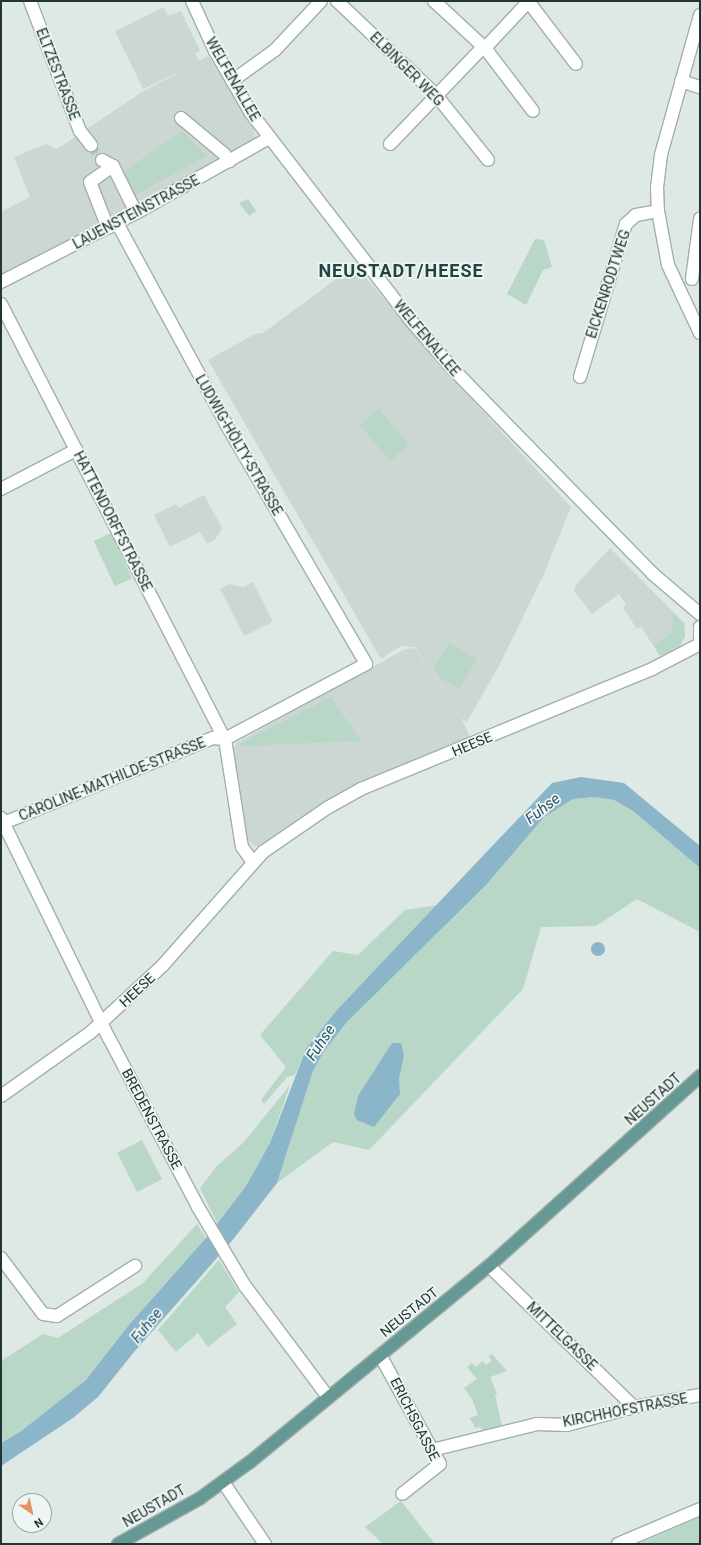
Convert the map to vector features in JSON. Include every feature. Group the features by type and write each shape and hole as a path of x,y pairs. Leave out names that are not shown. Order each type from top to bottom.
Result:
{"main road":[{"name":"NEUSTADT","path":"118,1544 159,1522 222,1482 328,1397 489,1266 700,1076"}],"street":[{"name":"ELTZESTRASSE","path":"30,1 80,131 91,146"},
{"name":"WELFENALLEE","path":"192,1 232,81 269,138 398,305 454,370 653,574 700,614"},
{"path":"232,81 275,50 321,1"},
{"name":"ELBINGER WEG","path":"337,1 436,95 488,160"},
{"path":"434,1 484,47 533,111"},
{"path":"390,144 529,1 576,64"},
{"path":"700,15 661,156 657,186 658,211 668,265 700,333"},
{"path":"681,81 700,87"},
{"path":"181,118 224,154 229,161"},
{"name":"LAUENSTEINSTRASSE","path":"1,282 112,226 269,138"},
{"path":"102,160 113,166 136,213"},
{"name":"LUDWIG-HÖLTY-STRASSE","path":"113,166 90,182 112,226 366,664 225,739"},
{"name":"EICKENRODTWEG","path":"580,377 626,224 636,215 658,211"},
{"path":"692,279 700,219"},
{"name":"HATTENDORFFSTRASSE","path":"1,304 225,739"},
{"path":"1,489 76,450"},
{"path":"700,627 700,638"},
{"name":"HEESE","path":"1,1096 102,1023 163,964 263,852 328,808 361,789 652,669 700,644"},
{"name":"CAROLINE-MATHILDE-STRASSE","path":"2,822 207,740 213,738 225,739"},
{"path":"225,739 242,847 253,862"},
{"name":"BREDENSTRASSE","path":"2,822 102,1023 205,1219 245,1286 328,1397"},
{"path":"1,1258 44,1314 57,1316 135,1266"},
{"name":"MITTELGASSE","path":"489,1266 634,1407"},
{"name":"ERICHSGASSE","path":"380,1355 440,1464 402,1494"},
{"name":"KIRCHHOFSTRASSE","path":"432,1450 537,1424 568,1425 634,1407 700,1395"},
{"path":"222,1482 265,1544"},
{"path":"618,1544 700,1509"}],"shaded area":[{"path":"164,7 168,16 181,11 200,51 195,53 199,61 208,56 254,127 255,138 252,144 109,225 1,278 1,212 30,197 14,157 46,144 57,149 142,92 183,70 143,89 115,31"},
{"path":"355,265 449,375 571,507 543,576 501,662 467,722 461,718 415,647 401,646 381,659 208,360 255,334 263,333"},
{"path":"204,495 222,528 215,540 207,544 200,532 170,547 154,515 176,504 179,508"},
{"path":"610,548 684,623 685,636 680,646 660,656 641,627 637,629 623,608 626,605 619,594 592,614 574,591 575,586"},
{"path":"253,582 273,622 244,636 220,589 229,584 243,587"},
{"path":"415,648 463,721 470,737 348,789 264,846 254,846 244,836 232,755 236,743 405,649"}],"green space":[{"path":"182,131 207,156 135,195 120,174"},
{"path":"248,199 256,211 249,216 239,203"},
{"path":"535,239 544,240 552,267 543,270 526,305 507,294"},
{"path":"379,409 409,445 390,461 360,425"},
{"path":"111,533 132,578 115,586 94,541"},
{"path":"673,613 684,623 685,636 680,646 660,656 654,646 672,632"},
{"path":"449,643 477,659 459,689 439,677 434,668"},
{"path":"331,697 361,741 240,746 241,743"},
{"path":"595,797 614,800 633,811 700,868 700,932 637,899 596,926 541,927 523,989 369,1150 333,1142 277,1183 313,1071 324,1051 347,1022 487,884 544,817 573,799"},
{"path":"437,905 336,1011 306,1049 295,1075 287,1077 264,1104 261,1100 286,1067 260,1035 333,951 358,955 405,910"},
{"path":"290,1085 270,1143 246,1186 217,1223 200,1188 217,1166 244,1142"},
{"path":"142,1140 162,1179 137,1192 117,1153"},
{"path":"197,1224 206,1238 128,1326 86,1380 20,1432 1,1443 1,1361 43,1334 58,1338 143,1283"},
{"path":"219,1260 239,1292 225,1307 237,1324 208,1347 198,1333 176,1352 158,1330"},
{"path":"492,1354 507,1371 490,1377 497,1394 495,1395 502,1426 483,1430 480,1427 475,1428 470,1418 478,1415 472,1399 464,1388 477,1379 467,1367 472,1363 476,1367 483,1361 486,1365 492,1361 488,1356"},
{"path":"401,1501 435,1544 383,1544 365,1527"},
{"path":"700,1517 700,1544 638,1544"}],"water":[{"name":"Fuhse","path":"581,777 624,783 700,846 700,868 633,811 614,800 595,797 573,799 544,817 487,884 347,1022 324,1051 313,1071 277,1183 231,1242 134,1352 98,1397 73,1418 1,1466 1,1443 20,1432 86,1380 128,1326 206,1238 246,1186 270,1143 306,1049 336,1011 552,783"},
{"path":"595,942 601,942 605,946 605,952 601,956 595,956 591,952 591,946"},
{"path":"392,1043 401,1043 404,1055 399,1079 400,1094 374,1127 357,1120 354,1114 358,1096"}],"tunnel":[{"path":"91,145 102,160"}],"district":[{"name":"NEUSTADT/HEESE","path":"401,271"}]}
